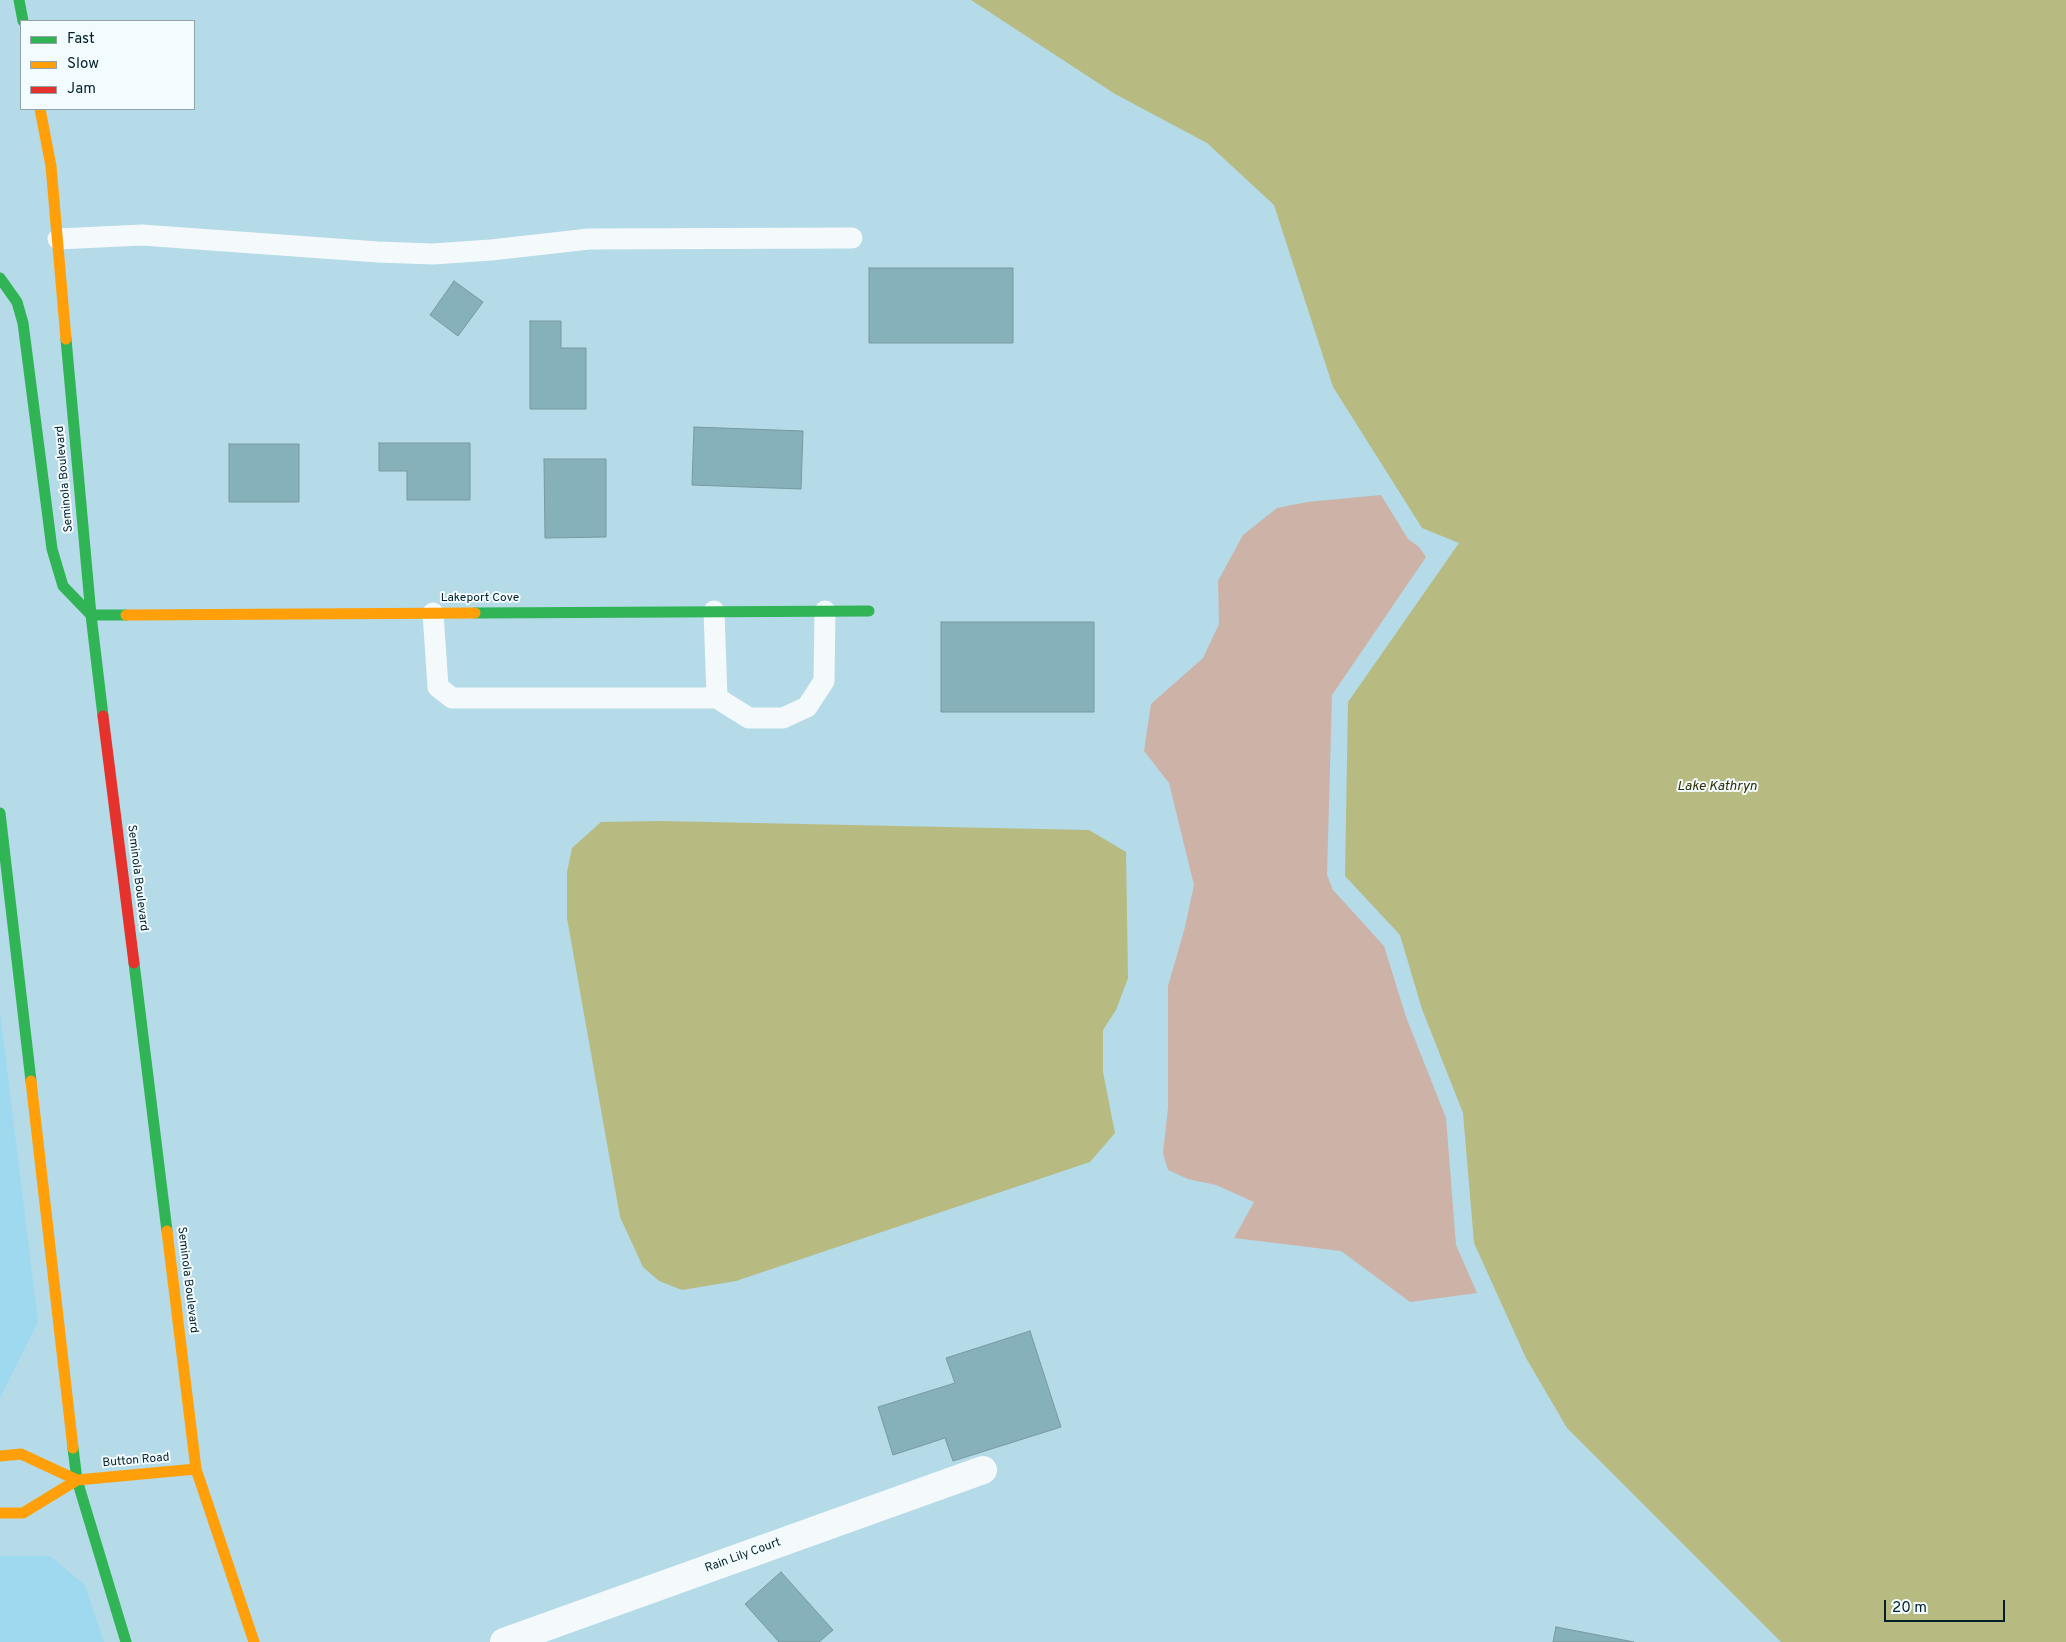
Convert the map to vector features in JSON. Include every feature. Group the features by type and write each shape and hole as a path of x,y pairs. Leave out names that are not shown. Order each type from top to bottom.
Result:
{"main road":[{"path":"19,0 23,20"},
{"name":"Seminola Boulevard","path":"40,110 51,166 91,615 196,1469 254,1642"},
{"path":"0,278 16,302 23,323 52,549 63,586 91,615"},
{"name":"Lakeport Cove","path":"91,615 869,611"},
{"path":"0,813 77,1480 126,1642"},
{"path":"0,1456 21,1454 77,1480"},
{"name":"Button Road","path":"0,1513 23,1512 77,1480 196,1469"}],"street":[{"name":"Rain Lily Court","path":"504,1642 983,1470"}],"lane":[{"path":"58,239 142,235 433,254 491,250 588,239 852,238"},
{"path":"714,611 717,698"},
{"path":"433,613 438,687 452,698 717,698 750,718 783,718 807,707 824,681 825,611"}],"shaded area":[{"path":"1381,495 1408,539 1419,547 1426,557 1332,695 1327,875 1333,890 1384,946 1406,1017 1446,1118 1456,1245 1477,1293 1410,1302 1341,1251 1234,1238 1254,1202 1216,1185 1188,1179 1168,1170 1163,1153 1168,1108 1168,986 1185,927 1194,885 1169,783 1144,751 1151,704 1203,658 1219,624 1218,581 1243,535 1277,508 1307,502"},
{"path":"0,1012 38,1322 0,1398"},
{"path":"0,1556 50,1556 85,1585 104,1642 0,1642"}],"water":[{"name":"Lake Kathryn","path":"971,0 2066,0 2066,1642 1781,1642 1567,1428 1526,1358 1474,1243 1463,1113 1422,1009 1400,935 1345,876 1348,702 1459,543 1422,528 1333,387 1274,205 1207,143 1115,94"},
{"path":"660,821 1089,830 1126,852 1128,978 1116,1010 1103,1030 1103,1072 1115,1133 1090,1162 736,1281 682,1290 659,1281 643,1267 620,1217 567,918 567,872 572,848 601,822"}],"building":[{"path":"869,268 1013,268 1013,343 869,343"},
{"path":"454,281 483,302 458,336 430,315"},
{"path":"530,321 561,321 561,348 586,348 586,409 530,409"},
{"path":"694,427 803,431 801,489 692,485"},
{"path":"379,443 470,443 470,500 407,500 407,471 379,471"},
{"path":"229,444 299,444 299,502 229,502"},
{"path":"544,459 606,459 606,537 545,538"},
{"path":"941,622 1094,622 1094,712 941,712"},
{"path":"1030,1331 1061,1427 953,1461 945,1438 893,1455 878,1407 955,1383 946,1358"},
{"path":"781,1572 833,1630 819,1642 779,1642 745,1604"},
{"path":"1556,1627 1634,1642 1553,1642"}],"traffic: fast":[{"path":"19,0 23,20"},
{"path":"0,278 17,302 23,323 52,549 63,586 91,615 126,615"},
{"path":"66,339 91,615 103,716"},
{"path":"475,613 869,611"},
{"path":"0,813 31,1081"},
{"path":"134,963 167,1231"},
{"path":"73,1448 77,1480 126,1642"}],"traffic: slow":[{"path":"40,110 51,166 66,339"},
{"path":"126,615 475,613"},
{"path":"31,1081 73,1448"},
{"path":"167,1231 196,1469 254,1642"},
{"path":"0,1456 21,1454 77,1480"},
{"path":"0,1513 23,1513 77,1480 196,1469"}],"traffic: jam":[{"path":"103,716 134,963"}]}
